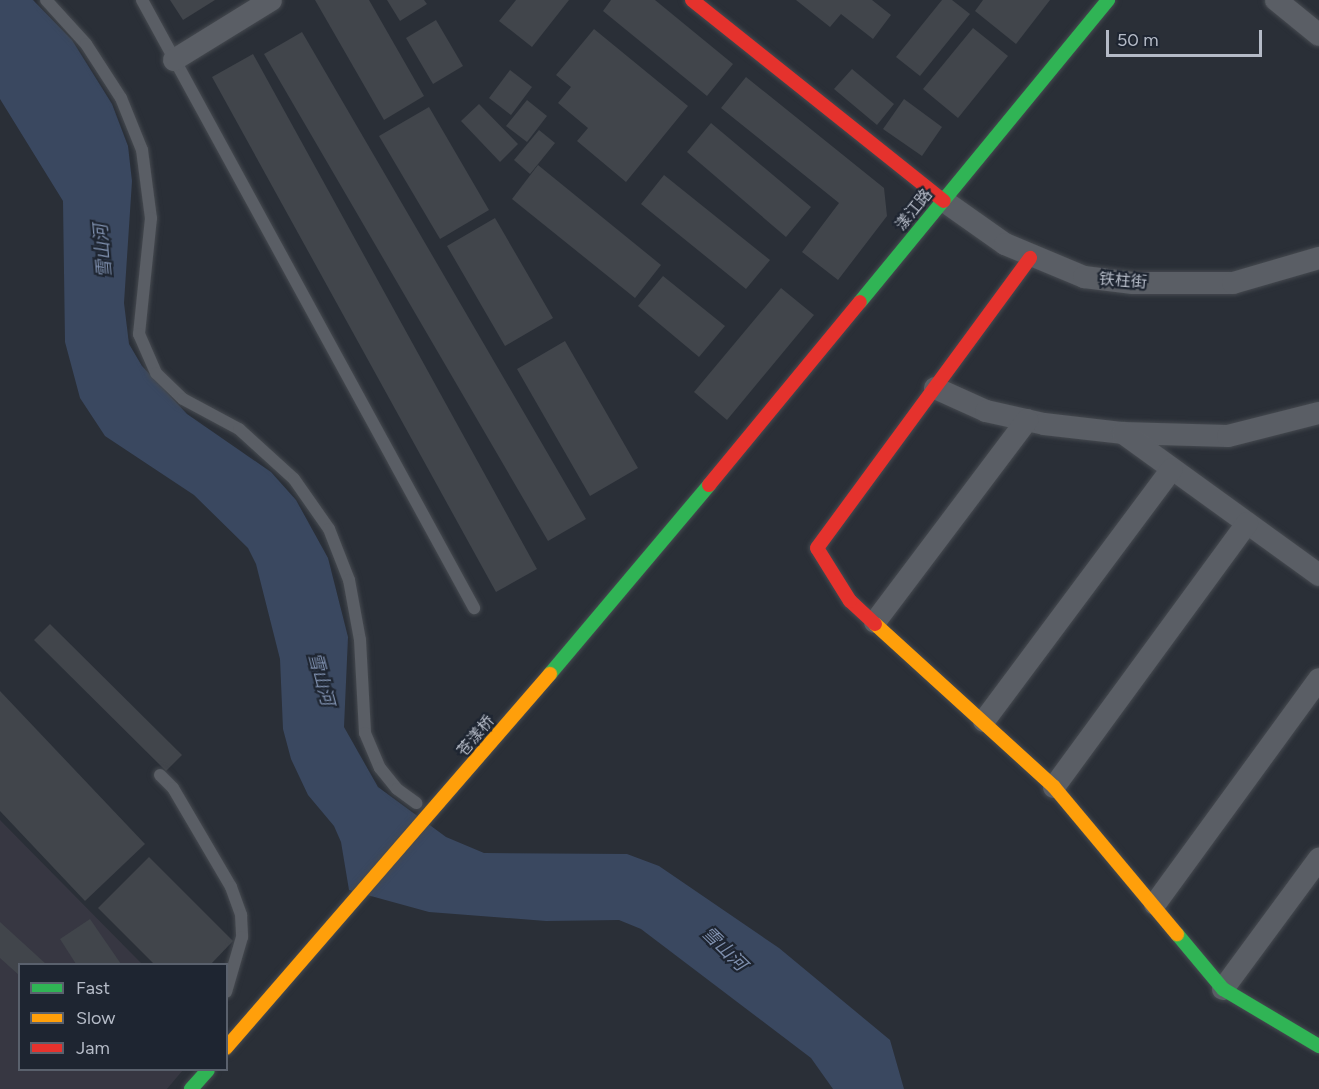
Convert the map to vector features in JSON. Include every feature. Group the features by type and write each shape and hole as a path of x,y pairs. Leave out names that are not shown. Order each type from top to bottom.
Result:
{"street":[{"path":"692,0 944,201"},
{"name":"漾江路","path":"746,441 1108,0"},
{"path":"1276,0 1319,35"},
{"path":"174,60 264,2"},
{"name":"铁柱街","path":"944,201 978,227 1030,258 1084,277 1133,283 1233,283 1319,258"},
{"path":"1030,258 817,548 850,601 984,720 1054,787 1155,904 1223,989 1319,1046"},
{"path":"935,388 986,411 1027,420 1123,433 1228,436 1319,413"},
{"path":"875,622 1027,420"},
{"path":"1123,433 1319,575"},
{"name":"苍漾桥","path":"228,1046 478,759 746,441"},
{"path":"984,720 1172,469"},
{"path":"1054,787 1247,523"},
{"path":"1155,904 1319,679"},
{"path":"1223,989 1319,859"},
{"path":"191,1089 205,1071"}],"lane":[{"path":"46,0 86,44 121,98 142,150 150,218 139,334 156,373 183,399 239,429 294,479 329,529 349,580 360,640 365,733 380,768 397,789 416,803"},
{"path":"141,0 474,608"},
{"path":"160,775 173,788 231,887 241,915 242,937 228,985"},
{"path":"204,1089 206,1071"}],"shaded area":[{"path":"0,820 141,963 18,963 18,1071 182,1071 167,1089 0,1089"}],"water":[{"name":"雪山河","path":"0,0 33,0 72,40 112,104 128,146 132,181 124,303 129,344 142,366 187,414 271,472 296,500 328,558 348,637 344,727 378,787 446,837 484,853 627,854 659,866 779,948 890,1040 904,1089 833,1089 811,1058 641,929 619,920 546,921 429,912 349,890 341,842 334,826 308,795 291,759 283,729 280,659 256,564 248,548 194,495 105,436 80,398 65,342 63,201 0,99"}],"building":[{"path":"170,0 215,0 183,20"},
{"path":"315,0 369,0 424,96 384,120"},
{"path":"387,0 424,0 427,4 400,21"},
{"path":"516,0 569,0 532,47 499,21"},
{"path":"611,0 655,0 733,64 707,96 603,11"},
{"path":"796,0 872,0 891,15 873,39 841,14 830,27"},
{"path":"942,0 952,0 970,14 920,76 896,57"},
{"path":"983,0 1050,0 1016,44 975,11"},
{"path":"436,20 463,66 433,84 406,38"},
{"path":"973,28 1008,56 958,118 923,89"},
{"path":"594,29 688,106 626,182 577,141 588,128 558,103 571,87 556,75"},
{"path":"302,32 586,519 548,541 264,54"},
{"path":"253,54 537,569 496,592 212,77"},
{"path":"852,69 894,104 877,125 834,89"},
{"path":"510,70 532,87 511,115 489,98"},
{"path":"746,77 884,188 887,216 838,280 802,252 839,203 721,108"},
{"path":"904,99 942,127 922,156 883,129"},
{"path":"527,100 547,116 527,142 506,126"},
{"path":"479,104 518,144 500,162 461,121"},
{"path":"429,107 489,210 440,239 379,136"},
{"path":"711,123 811,207 786,237 687,152"},
{"path":"539,130 555,143 530,174 514,160"},
{"path":"538,165 661,265 635,298 512,199"},
{"path":"664,175 770,260 746,289 641,204"},
{"path":"495,218 553,318 505,346 447,246"},
{"path":"663,276 725,326 699,357 638,306"},
{"path":"781,288 814,315 727,420 694,392"},
{"path":"565,341 638,468 590,496 517,369"},
{"path":"50,624 182,755 166,771 34,640"},
{"path":"0,691 145,844 85,901 0,811"},
{"path":"149,857 233,941 212,963 153,963 98,908"},
{"path":"90,919 120,963 75,963 60,939"},
{"path":"0,922 45,963 18,963 18,974 0,958"}],"traffic: fast":[{"path":"860,302 1108,0"},
{"path":"550,674 709,485"},
{"path":"1177,934 1223,989 1319,1046"},
{"path":"191,1089 207,1071"}],"traffic: slow":[{"path":"875,624 1054,787 1177,934"},
{"path":"228,1046 550,674"}],"traffic: jam":[{"path":"692,0 944,201"},
{"path":"875,624 850,601 817,548 1030,258"},
{"path":"709,485 860,302"}]}
